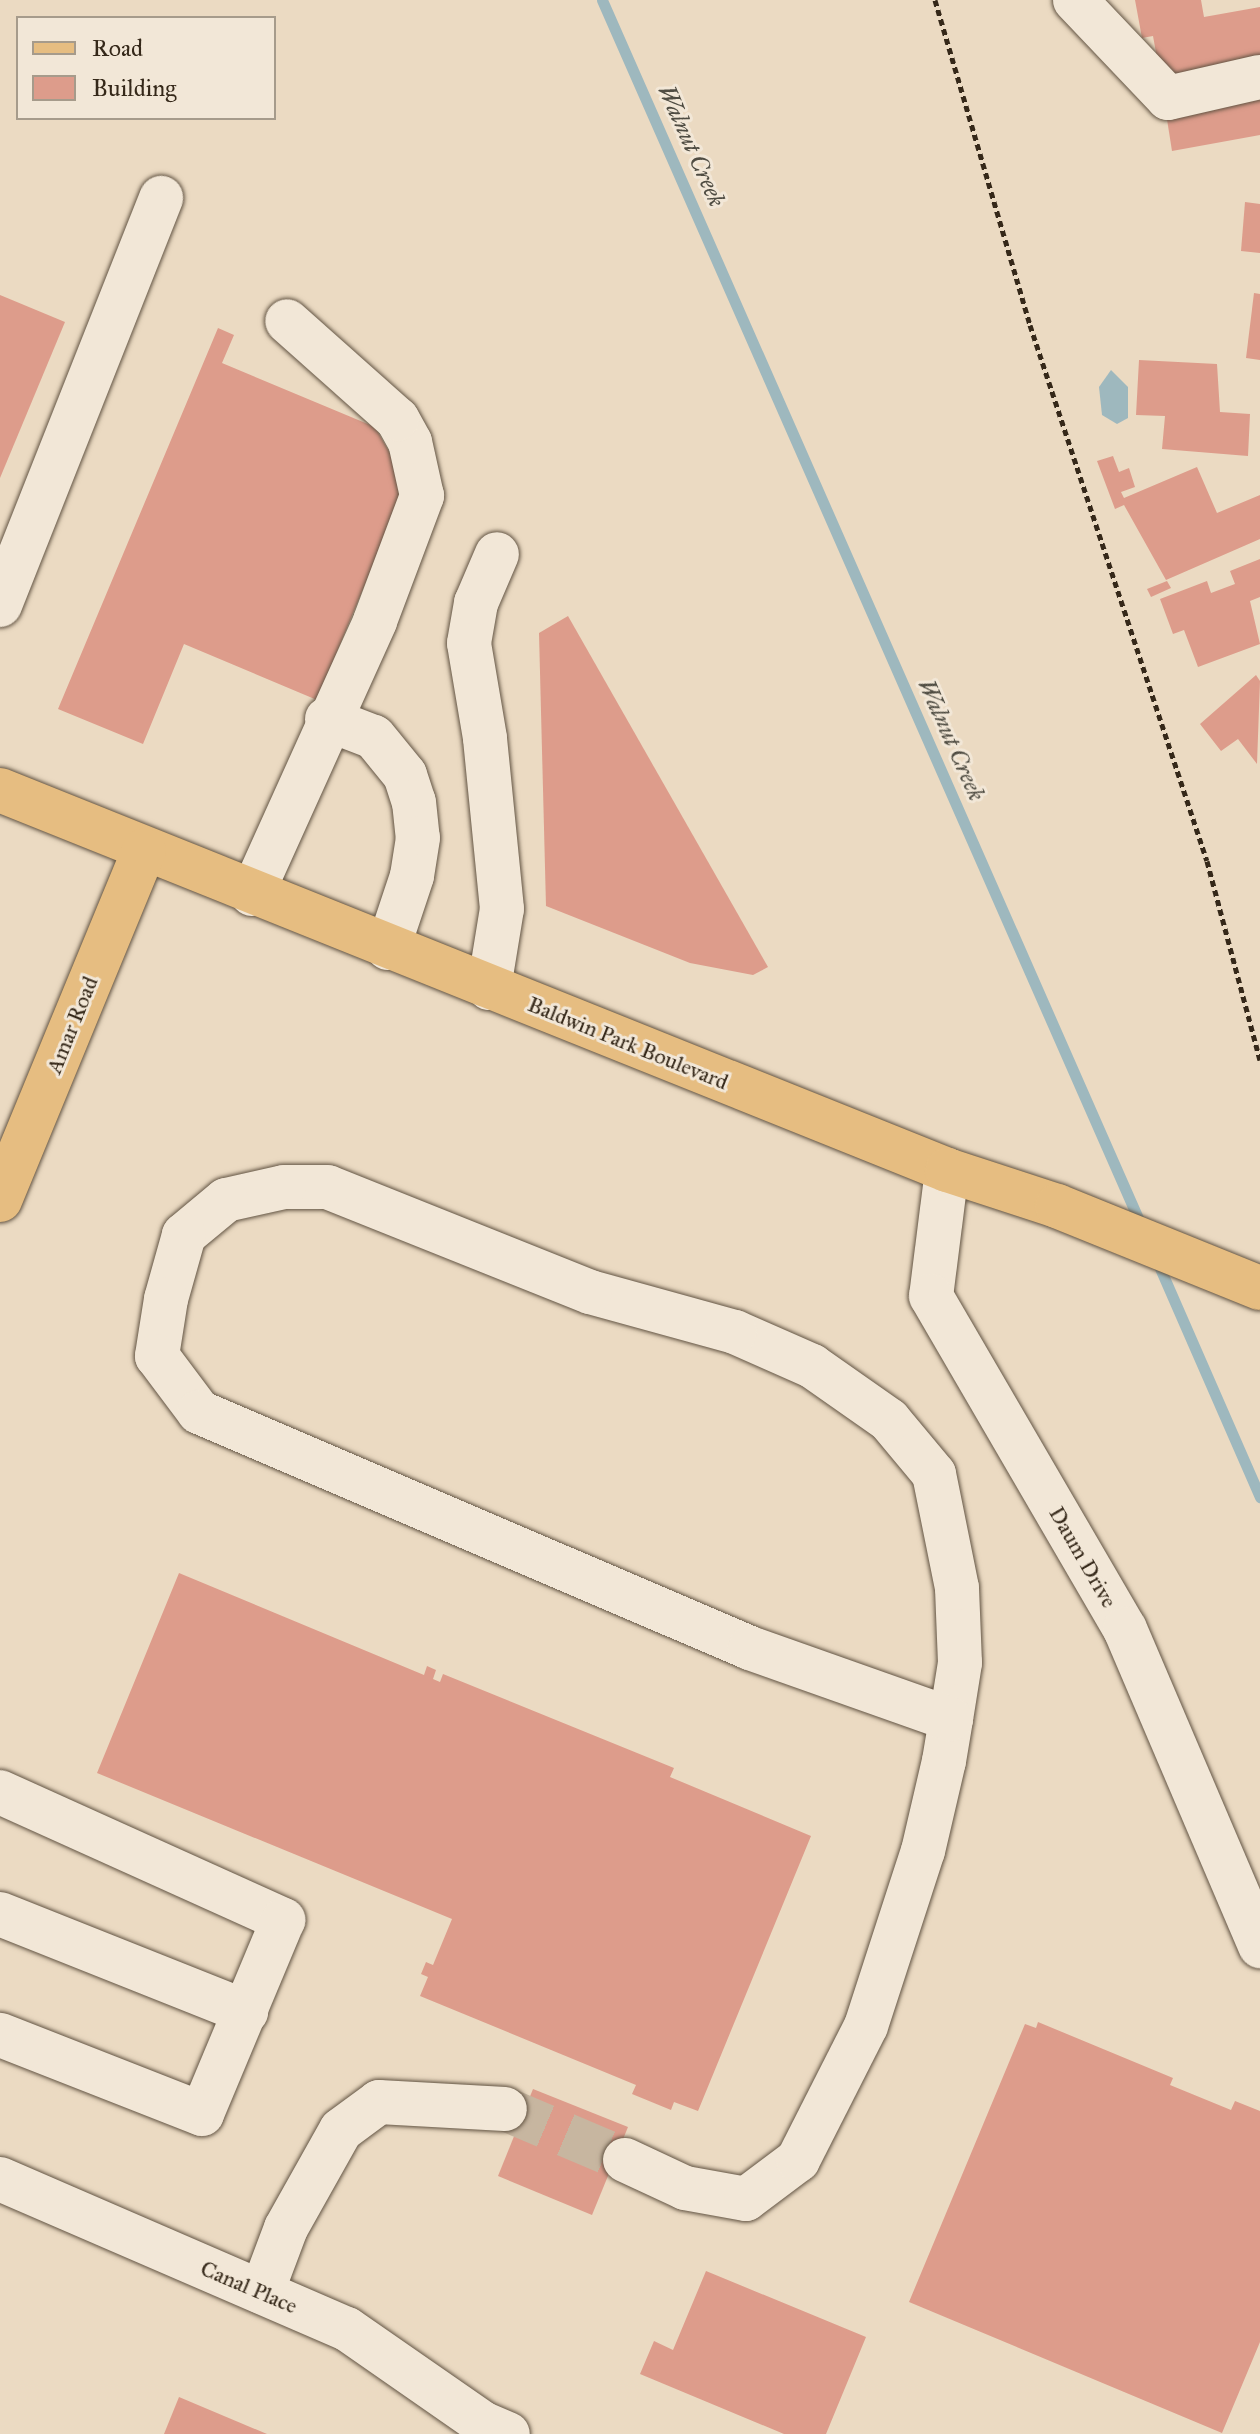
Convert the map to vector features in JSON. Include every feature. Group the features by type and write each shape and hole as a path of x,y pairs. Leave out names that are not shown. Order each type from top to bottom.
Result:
{"main road":[{"name":"Baldwin Park Boulevard","path":"0,790 144,851 966,1177 1057,1206 1260,1288"},
{"name":"Amar Road","path":"0,1200 144,851"}],"street":[{"path":"1042,0 1044,4 1065,0"},
{"path":"1075,0 1168,98 1260,77"},
{"path":"0,605 161,198"},
{"path":"252,894 327,719 375,621 422,496 410,442 397,419 287,321"},
{"path":"489,988 502,909 485,738 469,643 476,603 497,554"},
{"path":"327,719 374,737 405,775 414,802 418,838 412,876 388,948"},
{"name":"Daum Drive","path":"966,1177 931,1296 1125,1629 1260,1946"},
{"path":"625,2160 685,2188 746,2199 798,2160 866,2026 923,1851 951,1719 960,1663 957,1588 934,1474 889,1420 812,1366 735,1332 590,1292 328,1187 284,1187 226,1200 184,1235 157,1356 199,1412 750,1648 951,1719"},
{"path":"0,1792 282,1917 202,2114 0,2035"},
{"path":"0,1914 246,2012"},
{"path":"262,2292 286,2228 341,2130 379,2102 505,2109"},
{"name":"Canal Place","path":"0,2179 347,2329 495,2428"}],"path":[{"path":"935,0 1030,325 1207,861 1260,1060"}],"water":[{"path":"1111,370 1128,387 1128,418 1117,424 1102,415 1099,387"}],"building":[{"path":"1135,0 1201,0 1204,17 1260,7 1260,60 1167,76 1159,69 1153,36 1142,38"},
{"path":"1260,97 1260,135 1172,151 1166,113"},
{"path":"1245,202 1260,204 1260,253 1241,251"},
{"path":"1254,293 1260,294 1260,360 1246,358"},
{"path":"0,295 65,322 0,478"},
{"path":"218,328 234,335 222,363 375,427 407,483 317,700 184,644 143,744 58,709"},
{"path":"1139,360 1217,364 1220,412 1250,414 1248,456 1162,449 1165,416 1136,415"},
{"path":"1113,456 1119,472 1129,468 1135,487 1121,492 1124,498 1197,467 1217,513 1260,495 1260,539 1166,580 1124,505 1115,509 1097,461"},
{"path":"1260,559 1260,597 1250,601 1260,644 1198,667 1184,630 1173,634 1160,599 1207,581 1211,593 1235,584 1230,571"},
{"path":"1167,581 1171,588 1151,597 1147,589"},
{"path":"568,616 768,967 753,975 690,963 546,906 539,633"},
{"path":"1256,675 1260,681 1257,764 1238,739 1221,751 1200,724"},
{"path":"179,1573 424,1675 427,1666 436,1670 433,1679 440,1682 443,1674 674,1768 670,1777 811,1836 698,2111 674,2102 671,2110 632,2094 636,2085 420,1996 428,1977 421,1974 426,1962 433,1965 452,1919 97,1773"},
{"path":"1038,2022 1173,2078 1170,2085 1231,2110 1235,2101 1260,2111 1260,2342 1222,2433 909,2302 1025,2024 1036,2028"},
{"path":"533,2089 628,2127 592,2215 498,2176"},
{"path":"706,2271 866,2337 826,2434 784,2434 640,2374 654,2341 673,2350"},
{"path":"179,2397 267,2434 164,2434"}],"waterway":[{"name":"Walnut Creek","path":"602,0 1141,1225"},
{"name":"Walnut Creek","path":"1156,1259 1260,1497"}],"tunnel":[{"path":"505,2109 625,2160"}]}
